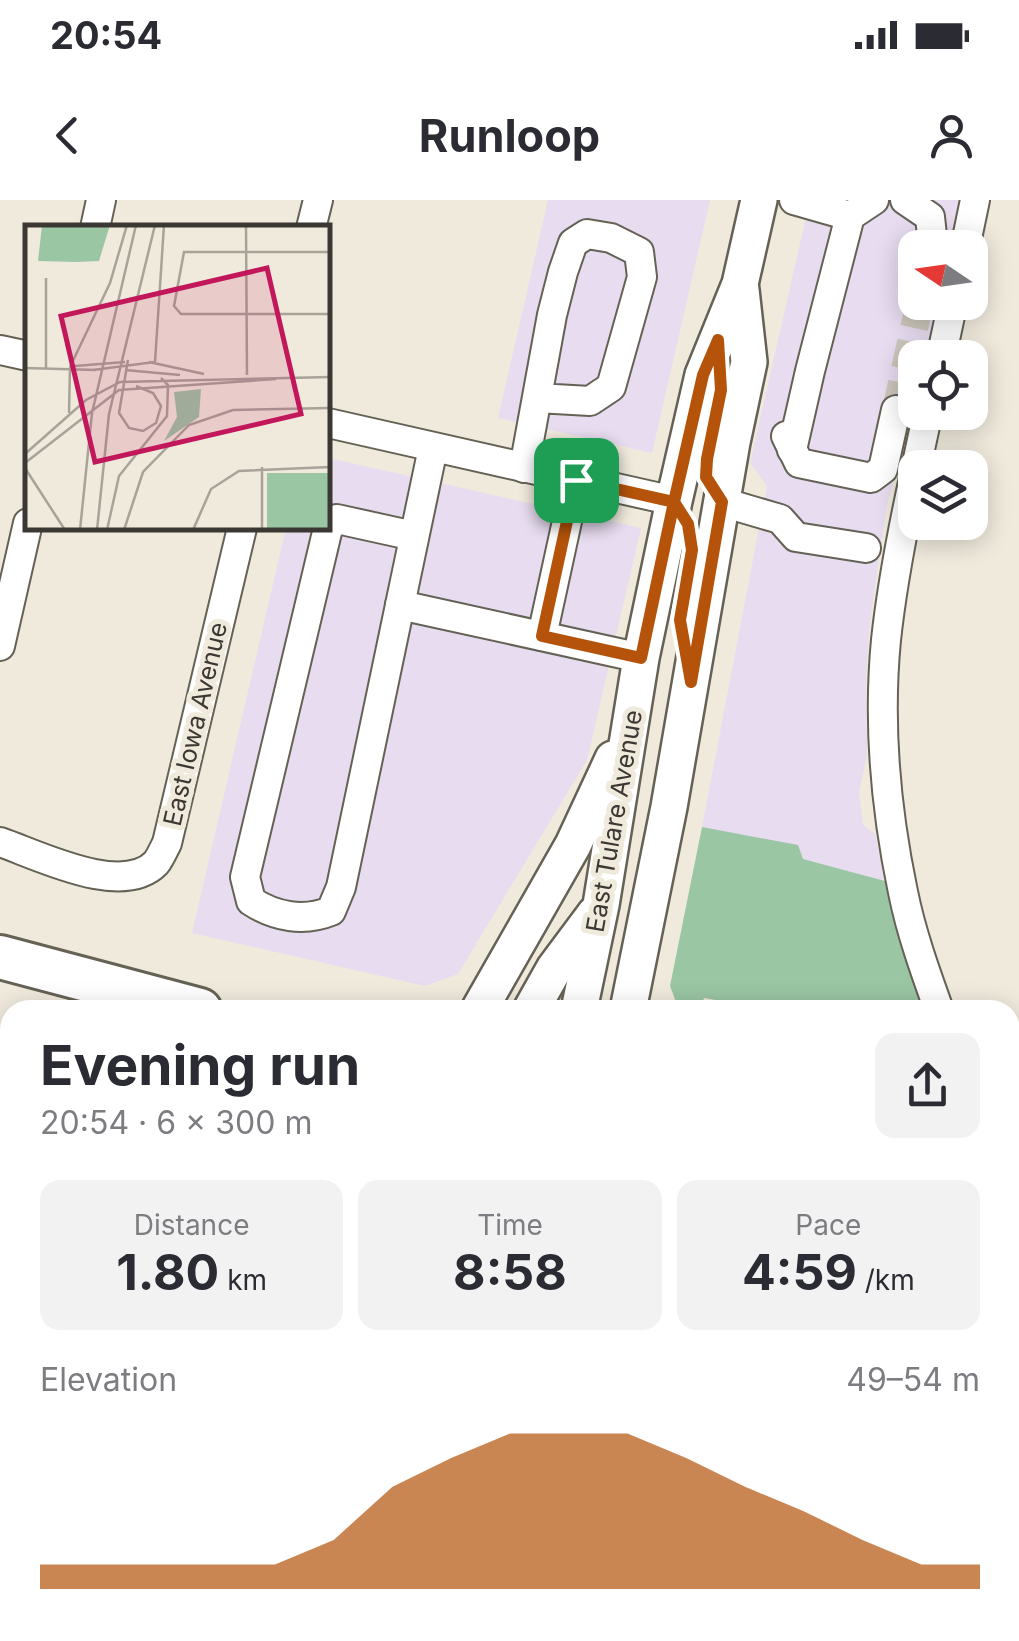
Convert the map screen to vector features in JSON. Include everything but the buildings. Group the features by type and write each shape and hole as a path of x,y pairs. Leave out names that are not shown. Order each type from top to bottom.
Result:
{"highway":[{"path":"0,957 162,1000"}],"main road":[{"name":"East Tulare Avenue","path":"581,1000 601,905 641,658 674,502 703,375 740,284 760,200"},
{"name":"East Tulare Avenue","path":"630,1000 669,808 749,362 740,284"},
{"path":"718,340 721,390 706,477 722,502"},
{"path":"674,502 688,524 692,550 680,620 691,682"},
{"path":"485,1000 573,844 634,707"},
{"path":"537,1000 601,905 654,842 669,808"}],"street":[{"path":"96,225 101,200"},
{"path":"312,225 318,200"},
{"path":"794,200 862,208 810,371 792,450 798,463 871,478 883,469 896,410"},
{"path":"905,200 930,217 931,230"},
{"path":"969,230 975,200"},
{"path":"524,468 552,315 574,243 587,234 612,238 639,252 642,278 611,387 590,401 537,398"},
{"path":"0,350 25,355"},
{"path":"330,423 674,502"},
{"path":"328,530 245,878 251,900 268,912 314,918 331,911 341,887 433,448"},
{"path":"542,636 576,480"},
{"path":"722,502 780,520 796,537 866,548"},
{"path":"330,526 338,519 414,536"},
{"path":"0,646 26,530"},
{"name":"East Iowa Avenue","path":"0,842 104,877 139,875 156,863 167,843 242,530"},
{"path":"902,540 886,642 886,776 903,894 935,1000"},
{"path":"400,605 641,658"}],"shaded area":[{"path":"548,200 710,200 652,453 498,418"},
{"path":"810,200 962,200 956,230 898,230 898,320 934,320 928,340 898,340 898,430 906,430 887,506 870,621 867,756 859,792 863,825 875,834 885,881 702,827 767,486 750,463"},
{"path":"330,458 641,528 587,760 458,974 425,986 192,933 286,530 330,530"}],"green space":[{"path":"702,827 798,845 803,859 885,881 920,1000 675,1000 670,986"}],"tunnel":[{"path":"896,410 916,320"}],"route":[{"path":"576,480 542,636 641,658 674,502 688,524 692,550 680,620 691,682 722,502 706,477 721,390 718,340 703,375 674,502 576,480"}]}
